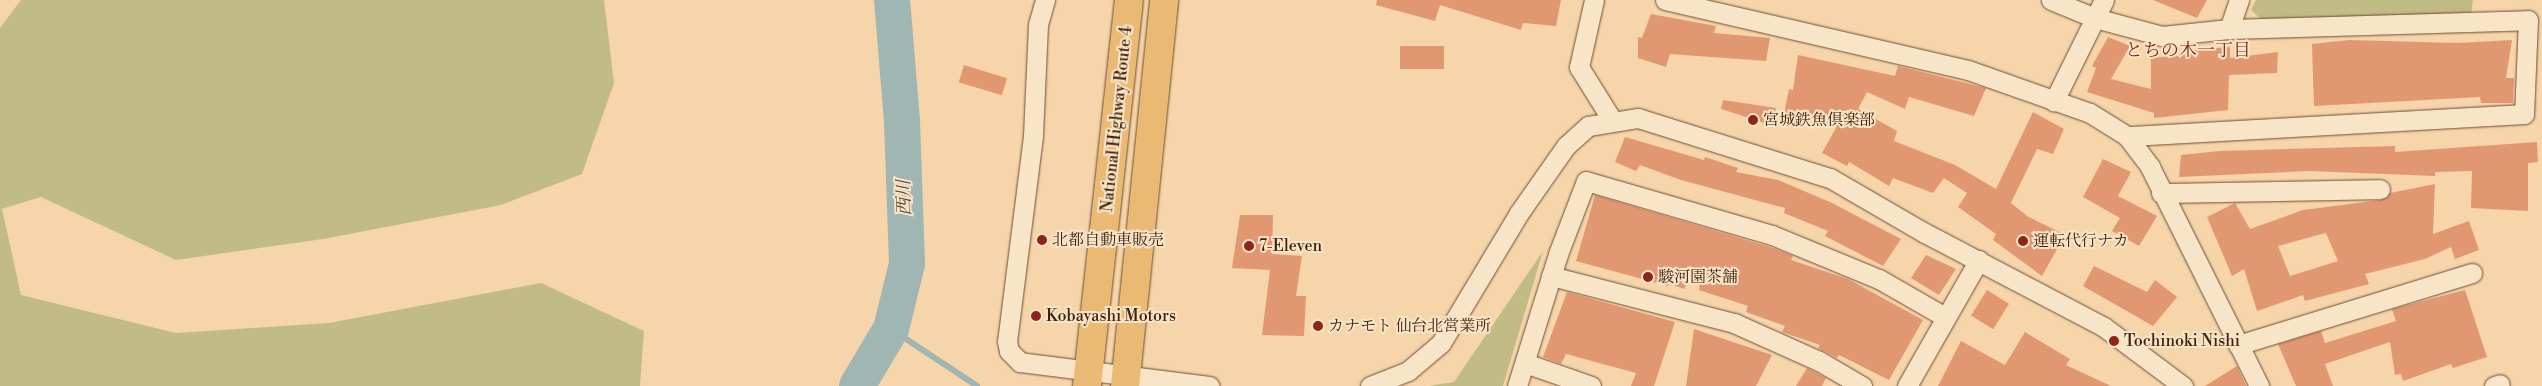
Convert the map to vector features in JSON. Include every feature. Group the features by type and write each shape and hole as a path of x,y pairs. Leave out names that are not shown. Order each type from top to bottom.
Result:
{"highway":[{"name":"National Highway Route 4","path":"1088,379 1129,0"},
{"path":"1126,381 1164,0"}],"street":[{"path":"1045,0 1038,25 1033,136 1007,340 1009,351 1020,362 1088,379 1209,386"},
{"path":"1594,0 1579,67 1612,120"},
{"path":"1665,0 1968,70 2090,113 2127,136 2150,167 2161,193 2259,386"},
{"path":"2051,0 2095,18 2162,36 2229,29 2528,20 2524,114 2127,136"},
{"path":"2054,101 2104,0"},
{"path":"2229,29 2239,0"},
{"path":"1370,386 1408,371 1441,343 1518,213 1566,146 1588,126 1612,120 1638,118 1679,128 1830,178 2104,327 2183,386"},
{"path":"1517,386 1551,276 1586,181 1772,235 1880,279 1945,317"},
{"path":"2161,193 2380,188"},
{"path":"1907,386 1979,260"},
{"path":"2238,345 2472,273"},
{"path":"1551,276 1734,323 1819,362 1862,386"},
{"path":"1525,363 1591,386"}],"shaded area":[{"path":"21,0 604,0 614,83 582,174 501,205 323,239 176,260 41,197 2,209 21,295 176,333 329,323 541,283 644,331 640,386 0,386 0,28"},
{"path":"2256,0 2473,0 2471,15 2263,21 2251,10"},
{"path":"1543,251 1503,386 1428,386 1454,382"}],"building":[{"path":"1377,0 1561,0 1556,26 1523,23 1521,30 1440,5 1435,21 1376,5"},
{"path":"2153,0 2207,0 2197,18"},
{"path":"1651,14 1716,26 1714,33 1770,38 1766,61 1670,54 1666,67 1638,58 1638,37 1642,38"},
{"path":"2108,37 2130,46 2111,79 2151,89 2151,58 2194,54 2194,50 2230,47 2230,58 2278,52 2277,73 2229,75 2228,110 2154,118 2154,113 2087,92 2096,68 2092,66"},
{"path":"2349,40 2458,43 2512,40 2506,78 2514,78 2513,103 2481,103 2480,97 2314,106 2312,44"},
{"path":"1400,46 1444,46 1444,69 1400,69"},
{"path":"1798,55 1895,76 1898,66 1986,88 1974,116 1909,97 1905,109 1867,92 1858,109 1897,131 1894,141 1955,165 1996,189 2033,112 2064,129 2053,154 2037,149 2011,203 2027,216 2065,235 2042,276 1993,240 1996,234 1958,207 1967,193 1944,178 1933,193 1893,178 1889,186 1849,162 1847,166 1822,153 1837,126 1784,114 1789,89 1793,90"},
{"path":"964,65 1007,78 1002,95 959,82"},
{"path":"1723,100 1776,108 1771,125 1721,109"},
{"path":"1625,137 1704,160 1705,157 1738,168 1736,172 1778,180 1830,202 1901,239 1883,266 1825,236 1828,231 1784,213 1785,208 1681,180 1640,165 1636,171 1615,162"},
{"path":"2537,142 2538,162 2528,163 2528,211 2471,208 2472,171 2435,172 2435,176 2310,171 2179,177 2181,155 2220,151 2395,146 2395,152"},
{"path":"2103,159 2131,172 2118,196 2157,216 2139,246 2112,231 2120,218 2083,197"},
{"path":"2435,184 2433,234 2469,221 2479,250 2455,259 2451,247 2425,259 2365,274 2369,284 2305,301 2303,295 2257,311 2244,269 2232,276 2207,217 2235,203 2250,229 2303,210 2381,200 2390,193","holes":["2326,233 2338,261 2290,276 2278,246"]},
{"path":"1595,195 1773,248 1793,256 1791,260 1848,279 1923,320 1889,380 1839,355 1837,358 1818,348 1820,345 1782,332 1785,326 1746,312 1748,306 1699,290 1700,281 1690,278 1684,289 1669,283 1668,286 1576,261"},
{"path":"1240,215 1273,215 1272,254 1302,256 1296,296 1306,296 1304,336 1262,335 1270,270 1232,268"},
{"path":"1926,255 1956,269 1939,295 1911,278"},
{"path":"2094,266 2147,292 2155,280 2177,297 2153,326 2083,286"},
{"path":"1987,290 2009,304 1993,329 1971,315"},
{"path":"2465,290 2487,357 2453,368 2451,364 2403,381 2401,374 2395,375 2390,342 2325,364 2333,386 2296,386 2278,344 2321,331 2325,343 2396,321 2392,309"},
{"path":"1567,292 1675,322 1654,386 1631,386 1636,373 1566,354 1561,364 1543,357"},
{"path":"1694,329 1772,355 1756,386 1686,386"},
{"path":"2025,332 2070,359 2066,365 2111,386 1938,386 1961,341 2005,365"},
{"path":"2237,366 2246,386 2205,386"},
{"path":"1807,368 1826,378 1822,386 1796,386"}],"waterway":[{"name":"西川","path":"857,386 891,329 907,264 902,121 892,0"},
{"path":"891,329 977,386"}],"place":[{"name":"宮城鉄魚倶楽部","path":"1753,120"},
{"name":"北都自動車販売","path":"1042,240"},
{"name":"運転代行ナカ","path":"2023,241"},
{"name":"7-Eleven","path":"1249,246"},
{"name":"駿河園茶舗","path":"1648,277"},
{"name":"Kobayashi Motors","path":"1036,316"},
{"name":"カナモト 仙台北営業所","path":"1318,326"},
{"name":"Tochinoki Nishi","path":"2114,341"}],"district":[{"name":"とちの木一丁目","path":"2188,51"}]}
